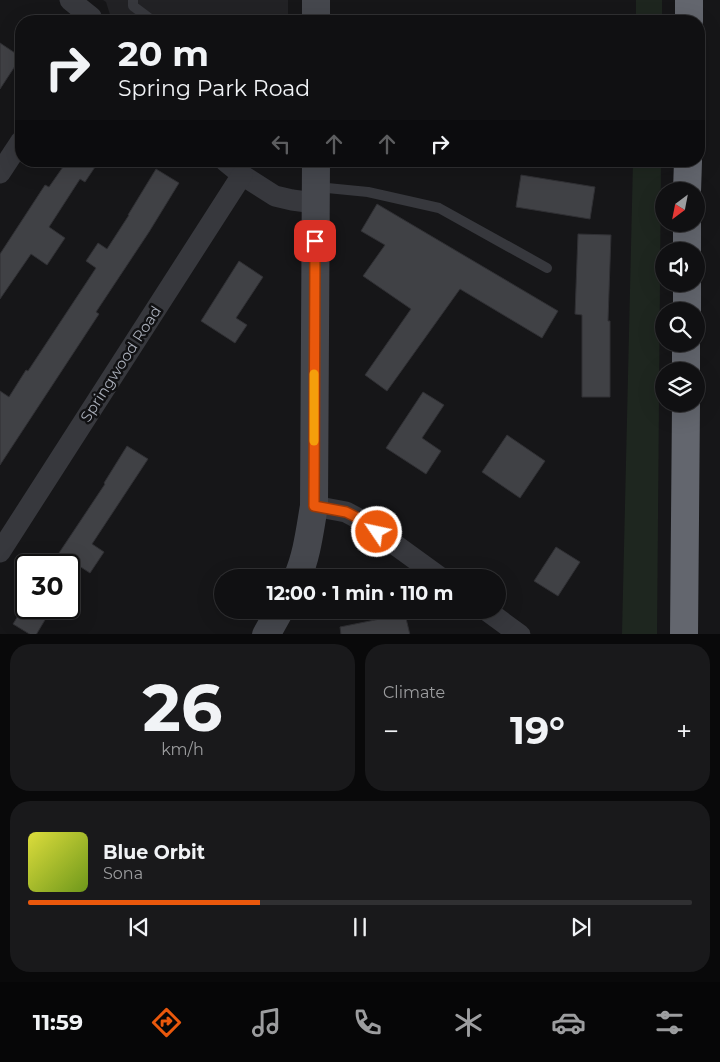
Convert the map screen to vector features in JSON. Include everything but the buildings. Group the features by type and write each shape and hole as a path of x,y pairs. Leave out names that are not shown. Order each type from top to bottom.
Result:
{"highway":[{"path":"689,0 689,15"},
{"path":"687,182 688,167"},
{"path":"684,634 686,412"}],"main road":[{"path":"316,0 316,15"},
{"path":"300,569 308,542 314,506 316,184"},
{"path":"266,634 275,619"}],"street":[{"path":"70,0 89,15"},
{"path":"0,173 15,151"},
{"path":"232,167 275,196 292,200 316,184"},
{"name":"Springwood Road","path":"0,552 242,175"},
{"path":"314,506 346,512 362,520 429,569"},
{"path":"499,619 520,634"}],"lane":[{"path":"133,0 133,6 144,15"},
{"path":"316,184 368,192 439,208 548,268"}],"shaded area":[{"path":"103,0 288,0 288,15 110,15 106,2"},
{"path":"636,0 662,0 662,15 636,15"},
{"path":"633,167 661,167 661,182 655,182 655,232 660,232 660,242 655,242 655,292 660,292 660,302 655,302 655,352 659,352 659,362 655,362 655,412 659,412 657,634 622,634"}],"slow traffic":[{"path":"314,374 314,441"}],"route":[{"path":"315,241 314,506 346,512 362,520 377,532"}]}
